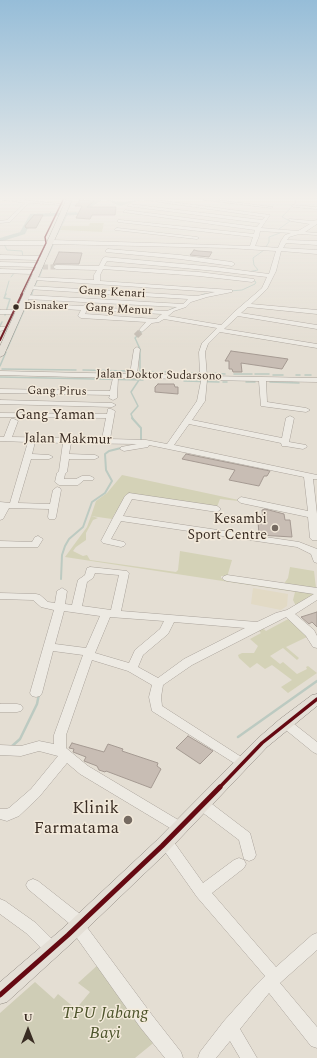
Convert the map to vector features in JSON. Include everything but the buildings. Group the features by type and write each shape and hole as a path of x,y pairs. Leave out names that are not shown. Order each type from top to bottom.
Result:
{"main road":[{"path":"0,340 7,312 36,271 39,258 44,249"},
{"path":"0,355 23,305 45,249"},
{"path":"0,995 52,949 166,842 242,763 285,723 317,699"}],"street":[{"path":"244,255 248,249"},
{"path":"170,446 201,400 204,380 203,348 205,343 264,289 280,249"},
{"path":"285,249 317,252"},
{"path":"97,281 108,251 232,264"},
{"path":"0,257 39,258"},
{"path":"105,259 203,268 243,273 269,279"},
{"path":"199,274 209,261"},
{"path":"0,264 97,281 156,283 230,291 206,294 188,301 186,305 176,308 154,320 142,330"},
{"path":"169,265 169,272"},
{"path":"56,267 101,268 199,274 259,281 269,279"},
{"path":"0,271 36,271"},
{"name":"Gang Kenari","path":"30,288 196,298"},
{"path":"26,297 186,305"},
{"name":"Gang Menur","path":"23,305 166,314 220,329 317,346"},
{"path":"246,305 317,313"},
{"path":"85,308 82,317 154,320"},
{"path":"235,314 317,327"},
{"path":"134,376 137,349"},
{"name":"Jalan Doktor Sudarsono","path":"0,372 115,378 144,376 204,380 316,377"},
{"path":"106,441 115,378"},
{"path":"262,378 264,404 306,410"},
{"name":"Gang Pirus","path":"0,391 113,393"},
{"path":"0,402 112,405"},
{"name":"Gang Yaman","path":"0,415 110,416"},
{"path":"285,441 290,418"},
{"path":"4,439 14,421"},
{"path":"188,421 285,441 286,444 303,447"},
{"name":"Jalan Makmur","path":"4,439 147,442 317,477"},
{"path":"0,517 28,456 32,440"},
{"path":"67,440 63,472 61,473 59,482 78,482 82,479 90,478"},
{"path":"124,449 140,447 147,442"},
{"path":"28,456 49,457"},
{"path":"65,456 95,457"},
{"path":"308,475 314,495 316,535"},
{"path":"52,517 57,490"},
{"path":"120,544 106,541 130,496 217,509"},
{"path":"242,500 314,514"},
{"path":"6,505 54,507"},
{"path":"117,518 300,545 315,552 317,560"},
{"path":"0,544 35,545 38,539"},
{"path":"0,814 7,815 14,812 35,793 60,761 63,753 60,735 89,654 111,613 124,573 90,570 90,576 83,580 76,609"},
{"path":"228,578 317,591"},
{"path":"36,693 51,647 62,591"},
{"path":"0,596 36,597 45,605 76,609 170,619 258,626"},
{"path":"242,763 156,708 155,697 158,683 188,662 280,615 288,613 315,599"},
{"path":"288,613 310,633 317,644"},
{"path":"132,668 139,653 164,631 170,619"},
{"path":"51,647 89,654 132,668 158,683"},
{"path":"0,708 17,708"},
{"path":"285,723 317,749"},
{"path":"4,750 21,751 39,746 63,753 84,770 180,828"},
{"path":"202,892 244,859 245,837 203,805"},
{"path":"166,842 202,892 273,979 317,1040"},
{"path":"33,885 79,924 146,1021 176,1058"},
{"path":"0,906 31,928 52,949"},
{"path":"206,1058 230,1027 273,979 317,940"},
{"path":"230,1027 249,1058"}],"shaded area":[{"path":"122,475 248,502 220,499 217,507 128,494 126,495 114,519 115,513 112,519 91,516 96,501 107,493"},
{"path":"91,516 98,518 93,520 86,533 86,540 73,551 83,556 87,555 90,560 176,572 178,570 180,551 232,560 227,577 221,576 221,578 314,594 296,606 293,600 295,592 65,557 87,527"},
{"path":"290,567 314,571 316,588 283,585 288,578"},
{"path":"253,588 288,594 287,606 281,610 251,604"},
{"path":"290,618 309,636 286,647 299,658 297,660 283,648 270,656 280,664 283,662 297,674 307,669 306,667 308,666 317,673 288,693 281,687 292,680 272,665 265,669 257,663 250,668 239,658 238,655 242,653 254,653 258,646 250,639 261,633 257,629 261,627 266,631"}],"green space":[{"name":"TPU Jabang Bayi","path":"100,963 157,1040 135,1058 0,1058 0,1013 35,982 54,999 58,994 76,1009 90,992 78,983"}],"waterway":[{"path":"7,249 22,251 23,257"},
{"path":"48,256 51,249"},
{"path":"248,272 258,270 254,265 253,258 264,249"},
{"path":"39,278 43,267"},
{"path":"11,277 15,272"},
{"path":"34,288 38,279"},
{"path":"230,291 242,290 255,284 256,282 252,280"},
{"path":"5,295 9,281"},
{"path":"31,295 34,289"},
{"path":"205,294 202,295 213,293"},
{"path":"5,315 10,299 4,298 6,294"},
{"path":"7,349 26,306"},
{"path":"170,310 178,307"},
{"path":"0,326 2,322"},
{"path":"140,372 140,349 135,338 143,330"},
{"path":"0,366 6,352"},
{"path":"2,369 76,370"},
{"path":"83,370 130,371"},
{"path":"139,380 140,372"},
{"path":"140,372 148,372"},
{"path":"151,372 156,372"},
{"path":"165,372 176,373"},
{"path":"186,373 200,373"},
{"path":"211,373 225,374"},
{"path":"234,374 252,374"},
{"path":"255,374 269,374"},
{"path":"273,375 283,375"},
{"path":"305,375 311,375"},
{"path":"0,377 139,380"},
{"path":"133,419 131,414 138,406 131,392 139,380"},
{"path":"184,381 219,382"},
{"path":"246,382 255,382"},
{"path":"270,382 299,383"},
{"path":"132,418 141,428 141,442"},
{"path":"61,579 62,555 65,546 69,539 83,527 92,502 105,493 112,481 106,470 105,454 109,451 121,448"},
{"path":"238,737 317,681"},
{"path":"11,747 20,739 37,704 39,694"}],"tunnel":[{"path":"43,267 56,267"},
{"path":"136,336 142,330"}],"transit line":[{"path":"0,340 43,249"},
{"path":"0,995 68,935 162,846 262,743 317,699"}],"place":[{"name":"Disnaker","path":"16,307"},
{"name":"Kesambi Sport Centre","path":"275,528"},
{"name":"Klinik Farmatama","path":"128,820"}]}
